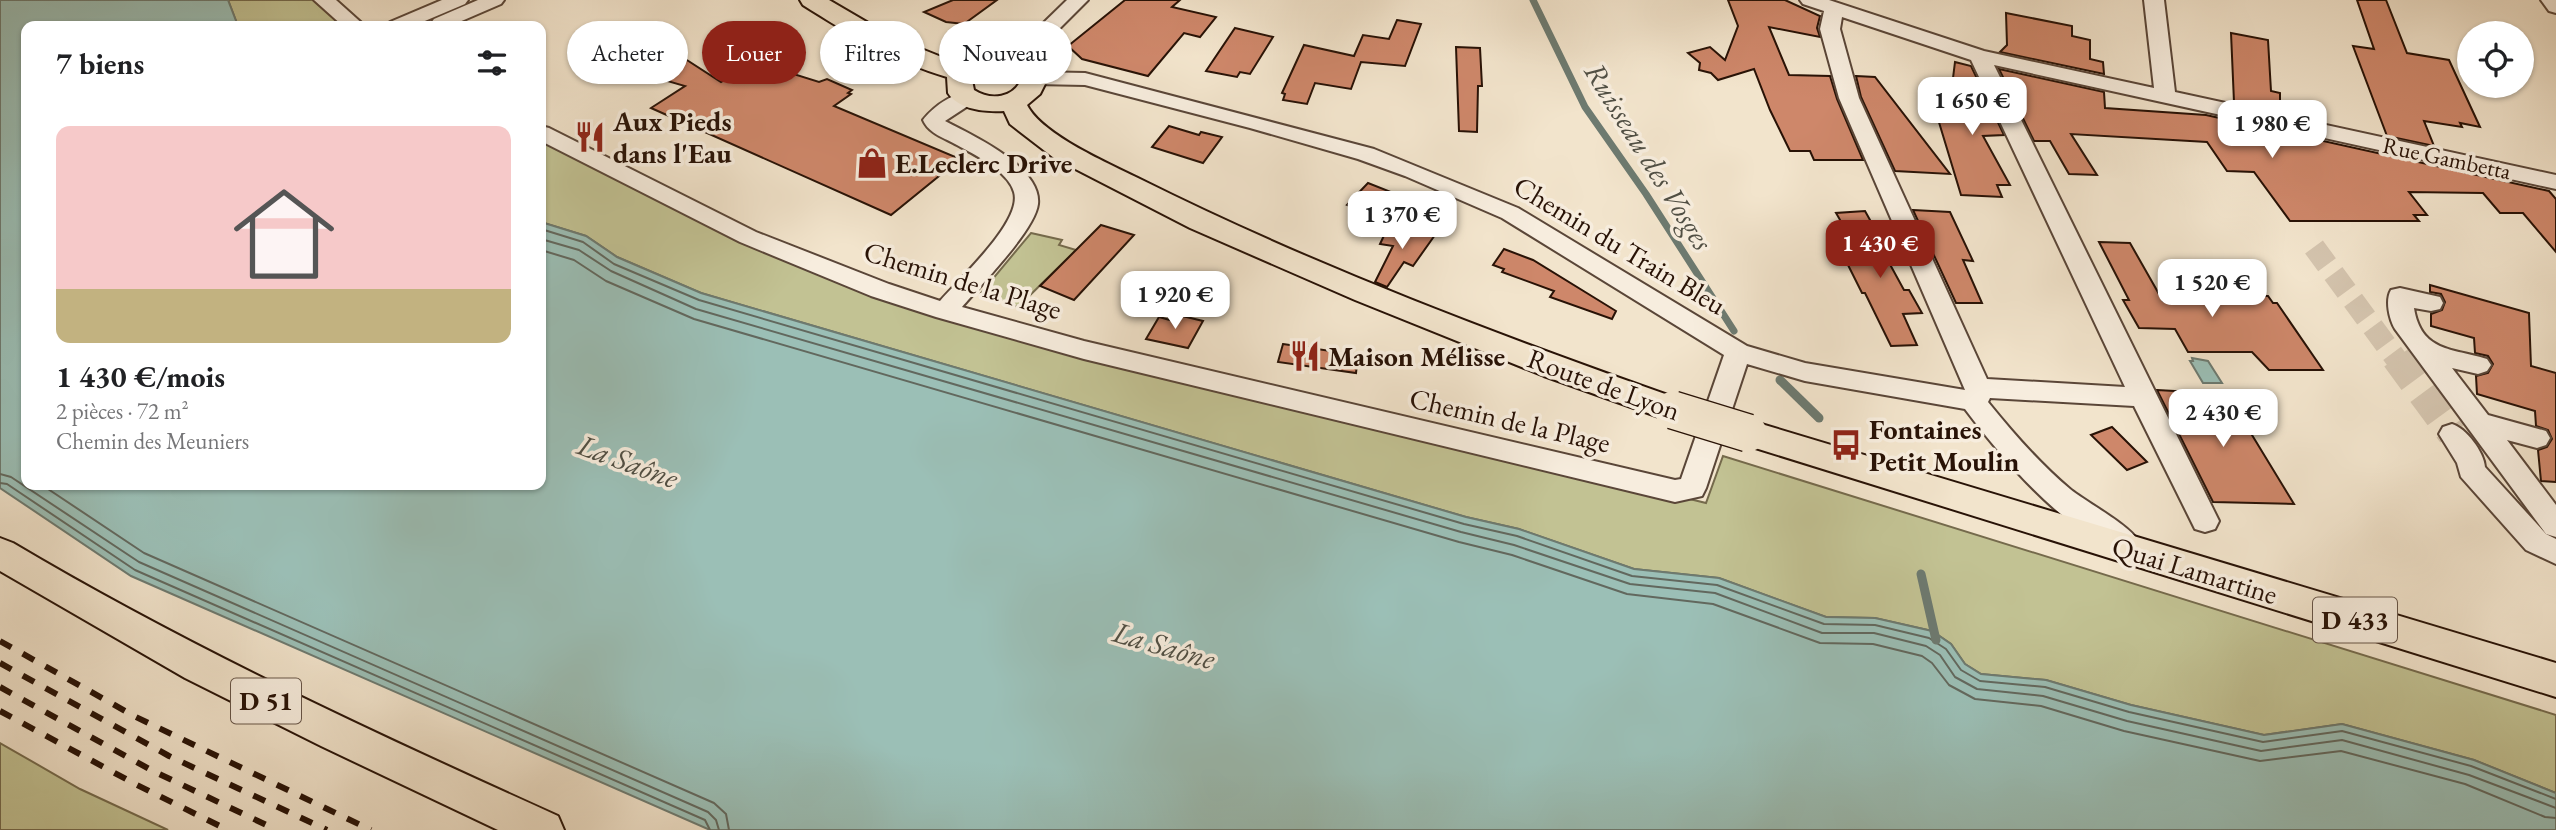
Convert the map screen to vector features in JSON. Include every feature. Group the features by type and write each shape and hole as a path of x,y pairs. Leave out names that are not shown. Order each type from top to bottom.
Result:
{"main road":[{"path":"812,0 896,51 931,65 991,104 1012,101 1030,91 1029,84"},
{"name":"Route de Lyon","path":"1012,101 1020,118 1064,152 1200,221 1366,293 1555,368 1673,410 1914,484"},
{"name":"Quai Lamartine","path":"1914,484 2556,680"},
{"name":"D 51","path":"0,553 71,598 186,662 366,750 543,830"}],"street":[{"path":"324,0 349,21"},
{"path":"1056,21 1078,0"},
{"name":"Rue Gambetta","path":"1810,0 1979,57 2556,182"},
{"path":"2154,0 2165,97"},
{"path":"2551,0 2556,7"},
{"path":"1834,9 1830,29 1849,99 1975,394 2045,485 2092,523 2155,559"},
{"path":"1979,57 2205,521"},
{"name":"Chemin du Train Bleu","path":"1072,78 1312,138 1413,171 1510,214 1738,352 1805,372 1975,394 2143,397"},
{"path":"945,311 1018,224 1028,202 1026,191 1019,180 998,160 936,125 934,120 937,115 965,86"},
{"name":"Chemin de la Plage","path":"546,136 748,237 880,289 945,311 1084,350 1675,491 1692,488 1738,352"},
{"path":"2431,303 2400,296 2404,323 2551,513"},
{"path":"2427,353 2478,365"},
{"path":"2479,423 2537,438"},
{"path":"2452,434 2471,461 2472,470 2536,542 2556,552"}],"lane":[{"path":"409,21 458,0"},
{"path":"446,21 494,0"}],"green space":[{"path":"228,0 319,0 342,21 236,21"},
{"path":"546,141 793,261 930,312 1706,503 1723,456 2556,715 2556,793 2474,760 2342,724 2264,735 2131,705 2046,680 1981,674 1965,664 1951,644 1932,631 1875,618 1826,617 1719,578 1634,569 1519,529 1466,517 701,293 617,257 586,236 546,224"},
{"path":"1031,233 1062,240 1059,245 1076,250 1018,307 981,293"},
{"path":"0,743 80,789 168,830 0,830"}],"water":[{"name":"La Saône","path":"0,0 228,0 236,21 21,21 21,490 546,490 546,224 586,236 617,257 701,293 1466,517 1519,529 1634,569 1719,578 1826,617 1875,618 1932,631 1951,644 1965,664 1981,674 2046,680 2131,705 2264,735 2342,724 2474,760 2556,793 2556,830 710,830 131,576 0,488"},
{"path":"2192,358 2208,361 2222,383 2203,383 2190,361 2193,361"}],"building":[{"path":"953,0 997,0 968,21 944,21 924,12"},
{"path":"1125,0 1180,0 1172,7 1216,17 1200,37 1184,33 1148,76 1082,59 1072,50 1072,43"},
{"path":"1728,0 1785,0 1820,16 1817,28 1820,37 1769,27 1789,75 1830,76 1863,160 1814,160 1810,151 1790,151 1754,69 1718,80 1711,73 1699,70 1700,63 1688,53 1710,47 1725,60 1738,26"},
{"path":"2357,0 2386,0 2407,53 2449,60 2457,77 2457,98 2467,98 2480,127 2424,121 2434,146 2387,136 2353,46 2374,49"},
{"path":"2006,13 2072,26 2072,36 2090,40 2090,59 2103,62 2104,74 2000,52 2007,45"},
{"path":"1397,20 1421,24 1405,66 1361,62 1351,89 1315,83 1307,104 1283,100 1285,94 1282,93 1304,45 1354,56 1363,35 1389,39"},
{"path":"1235,28 1273,37 1250,74 1240,72 1237,77 1206,71"},
{"path":"2231,33 2268,40 2271,91 2280,93 2280,112 2234,102"},
{"path":"1456,47 1480,48 1482,86 1478,86 1477,132 1459,131"},
{"path":"688,61 702,70 702,84 806,84 806,78 820,82 820,84 838,84 852,90 848,93 851,94 834,106 960,159 891,215 651,108 685,86 678,84 688,84"},
{"path":"1955,62 1971,66 2004,135 1983,136 2010,185 1997,185 2002,197 1961,195 1938,119 1963,119 1947,78 1953,78"},
{"path":"1999,69 2104,92 2105,108 2206,115 2549,191 2556,199 2556,252 2523,213 2500,213 2483,193 2409,192 2427,215 2414,215 2419,221 2290,221 2254,172 2227,171 2207,142 2071,134 2097,175 2069,174 2050,141 2034,141"},
{"path":"1856,76 1875,77 1950,174 1895,171 1861,97"},
{"path":"1169,126 1199,135 1201,132 1222,137 1203,163 1152,147"},
{"path":"1368,183 1391,192 1369,214 1347,205"},
{"path":"1913,210 1950,212 1973,261 1963,260 1982,303 1956,303"},
{"path":"1865,211 1879,236 1875,237 1904,290 1909,290 1922,313 1903,314 1917,345 1891,346 1847,263 1865,263 1836,213"},
{"path":"1101,225 1134,235 1074,300 1040,286"},
{"path":"1389,225 1435,235 1413,266 1404,262 1387,287 1375,282 1393,246 1380,244"},
{"path":"2099,242 2130,243 2163,301 2180,304 2225,304 2220,296 2268,296 2273,303 2277,303 2323,370 2269,370 2252,352 2188,352 2175,329 2139,328 2123,300 2129,300"},
{"path":"1504,249 1533,260 1616,311 1612,319 1550,297 1554,291 1502,272 1504,269 1493,265"},
{"path":"2430,285 2529,313 2531,366 2556,373 2556,482 2541,481 2538,450 2547,447 2552,439 2548,430 2536,426 2535,411 2477,394 2476,376 2488,373 2493,364 2488,356 2475,353 2474,338 2431,326 2431,314 2442,310 2445,302 2441,294 2430,292"},
{"path":"1174,314 1203,321 1188,348 1146,339 1159,317 1170,320"},
{"name":"Maison Mélisse","path":"1283,344 1358,355 1356,373 1278,362"},
{"path":"2157,390 2227,394 2294,504 2213,502"},
{"path":"2112,427 2147,462 2127,470 2091,435"}],"waterway":[{"name":"Ruisseau des Vosges","path":"1533,0 1585,107 1646,194 1734,331"},
{"name":"Ruisseau des Vosges","path":"1780,380 1819,418"},
{"name":"Ruisseau des Vosges","path":"1921,574 1936,640"}],"tunnel":[{"path":"2314,247 2397,360"},
{"path":"2396,358 2452,434"}],"railway":[{"path":"0,641 136,717 371,830"},
{"path":"0,663 169,756 327,830"},
{"path":"0,687 153,771 277,830"},
{"path":"0,711 137,785 228,830"}],"place":[{"name":"Aux Pieds dans l'Eau","path":"590,137"},
{"name":"E.Leclerc Drive","path":"872,163"},
{"name":"Maison Mélisse","path":"1305,356"},
{"name":"Fontaines Petit Moulin","path":"1846,445"}]}
